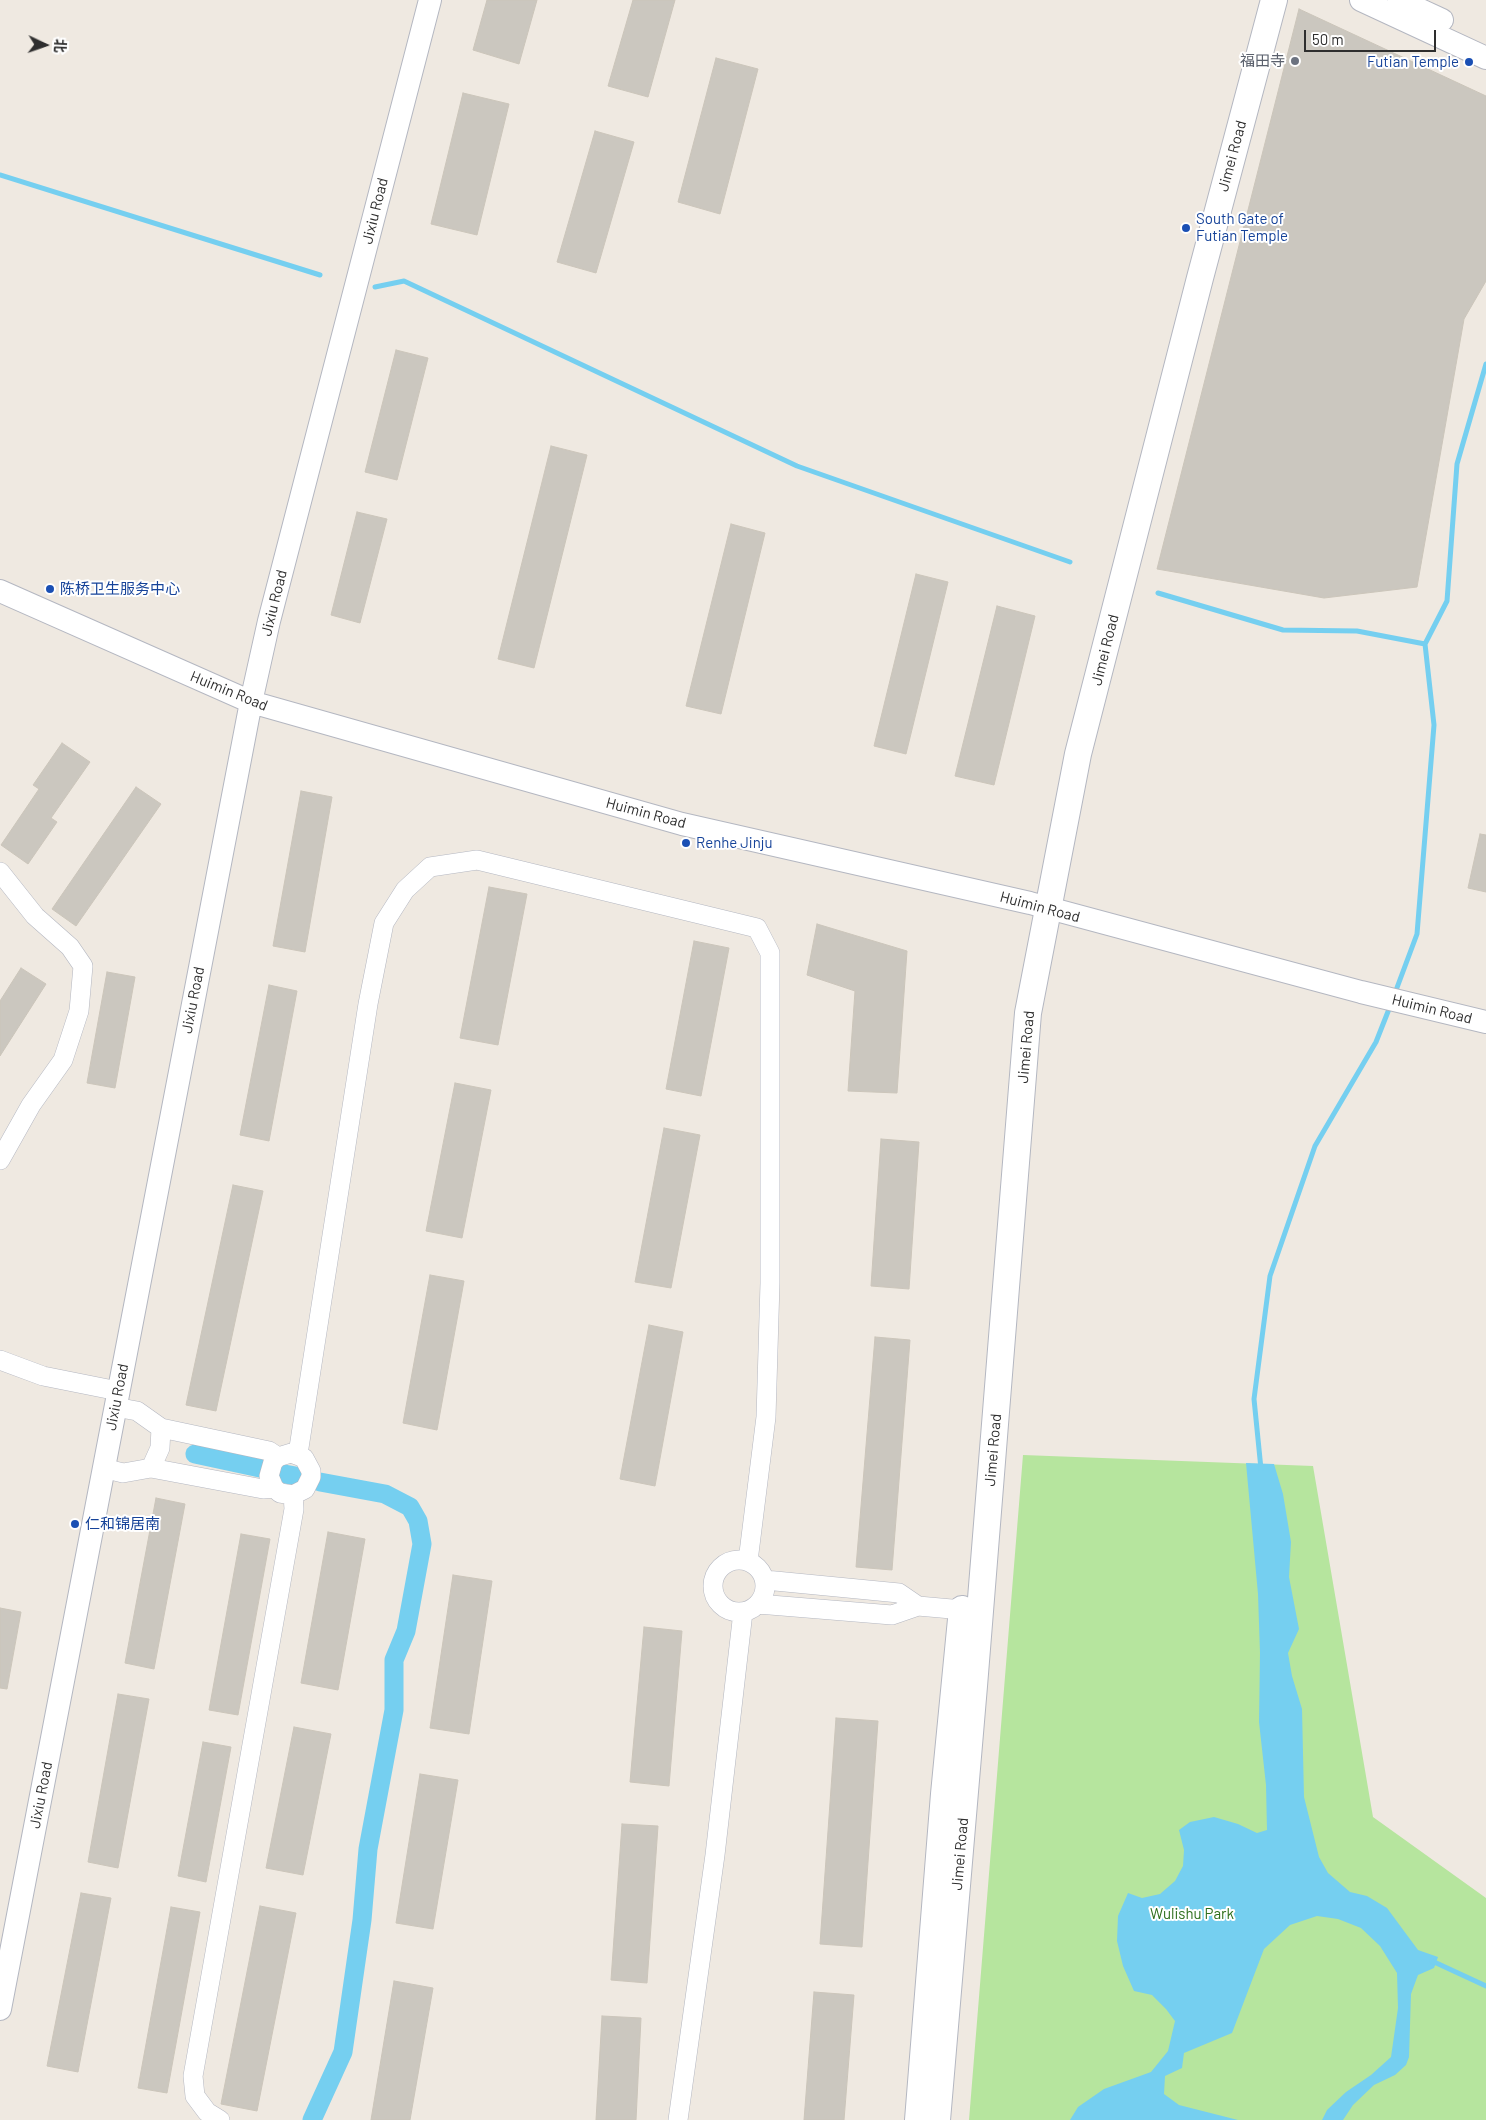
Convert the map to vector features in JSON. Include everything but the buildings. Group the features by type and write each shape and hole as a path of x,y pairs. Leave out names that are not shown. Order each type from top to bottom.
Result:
{"main road":[{"name":"Jimei Road","path":"937,2120 971,1611 1038,906 1063,746 1256,0"},
{"name":"Jimei Road","path":"1038,906 1200,278 1274,0"},
{"name":"Jimei Road","path":"918,2120 944,1804 971,1611"}],"street":[{"name":"Jixiu Road","path":"0,2009 251,702 274,602 430,0"},
{"path":"1361,0 1486,58"},
{"path":"1400,0 1486,41"},
{"name":"Huimin Road","path":"0,591 251,702 682,824 1038,906 1361,992 1486,1022"},
{"path":"298,1454 366,1014 384,923 405,890 430,866 477,860 757,928 770,953 770,1283 766,1408 748,1561"},
{"path":"0,872 36,916 70,947 83,966 79,1011 63,1060 30,1105 0,1160"},
{"path":"0,1360 116,1399 161,1428 269,1451 278,1457"},
{"path":"152,1468 160,1448 161,1428"},
{"path":"291,1453 298,1454 309,1464 311,1477 305,1489 293,1495 280,1492 274,1488 269,1476 270,1468 278,1457 291,1453"},
{"path":"103,1468 123,1473 152,1468 263,1489 274,1488"},
{"path":"220,2120 207,2112 195,2096 193,2076 294,1509 293,1495"},
{"path":"678,2120 751,1608 763,1597 765,1580 755,1565 739,1559 730,1561 716,1572 713,1580 715,1597 720,1604 735,1612 751,1608 892,1615 918,1606 971,1611"},
{"path":"765,1580 899,1593 918,1606"}],"green space":[{"name":"Wulishu Park","path":"1023,1455 1313,1466 1373,1817 1486,1898 1486,2120 969,2120"}],"water":[{"path":"1246,1463 1274,1464 1283,1494 1291,1542 1289,1577 1299,1629 1288,1653 1292,1676 1302,1709 1304,1797 1319,1857 1328,1873 1350,1892 1367,1896 1387,1908 1418,1950 1438,1957 1434,1968 1418,1975 1411,1994 1409,2057 1406,2065 1395,2075 1374,2085 1353,2105 1343,2120 1322,2120 1327,2110 1346,2092 1371,2075 1391,2057 1398,2008 1397,1973 1380,1946 1361,1928 1338,1919 1317,1916 1290,1925 1264,1949 1232,2033 1184,2053 1182,2068 1165,2076 1164,2094 1179,2105 1238,2120 1070,2120 1078,2107 1104,2089 1151,2072 1168,2051 1175,2021 1152,1995 1134,1991 1123,1966 1117,1941 1118,1916 1128,1893 1142,1898 1160,1894 1175,1881 1183,1866 1184,1850 1179,1830 1190,1822 1214,1817 1238,1824 1257,1833 1267,1830 1266,1785 1259,1722 1260,1653 1258,1594"}],"waterway":[{"path":"0,175 320,275"},
{"path":"375,287 404,281 797,466 1070,562"},
{"path":"1395,993 1417,934 1434,725 1425,644 1447,601 1457,464 1486,364"},
{"path":"1158,593 1283,630 1357,631 1425,644"},
{"path":"1261,1469 1254,1399 1270,1276 1315,1146 1376,1042 1391,1004"},
{"path":"195,1454 260,1468"},
{"path":"279,1473 301,1477"},
{"path":"312,2120 343,2052 362,1920 368,1849 394,1710 394,1660 406,1631 422,1544 418,1521 410,1507 385,1494 320,1482"},
{"path":"1432,1961 1486,1986"}],"place":[{"name":"福田寺","path":"1295,61"},
{"name":"Futian Temple","path":"1469,62"},
{"name":"South Gate of Futian Temple","path":"1186,228"},
{"name":"陈桥卫生服务中心","path":"50,589"},
{"name":"Renhe Jinju","path":"686,843"},
{"name":"仁和锦居南","path":"75,1524"}]}
